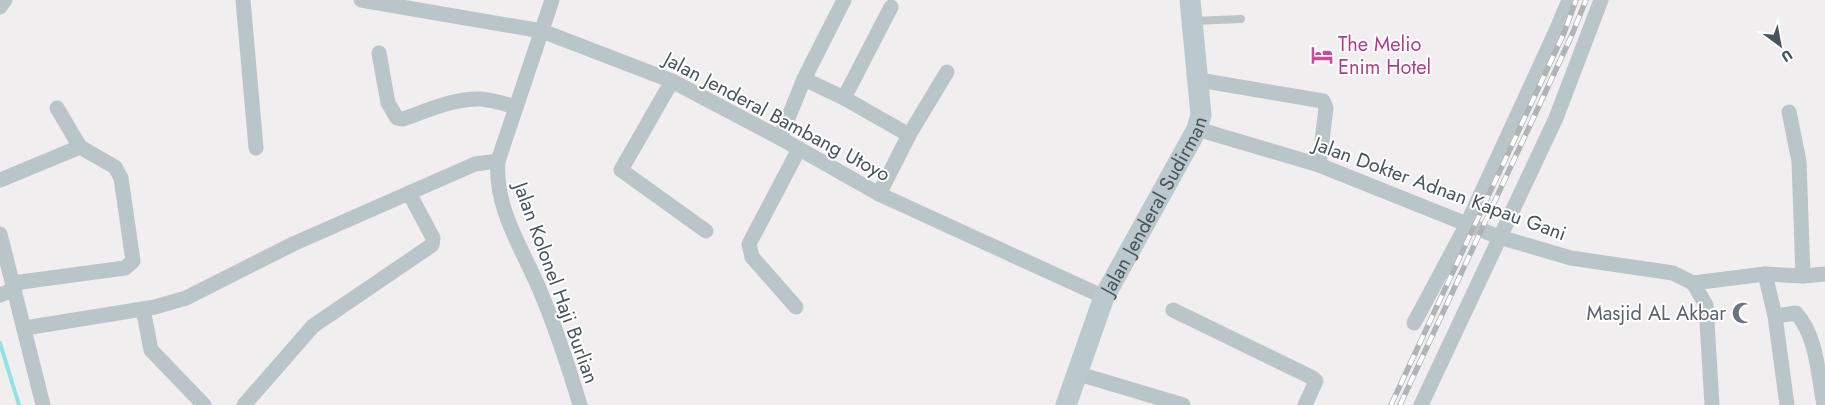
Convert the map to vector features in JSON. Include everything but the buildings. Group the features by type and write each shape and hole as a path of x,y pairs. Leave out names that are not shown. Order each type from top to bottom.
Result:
{"main road":[{"name":"Jalan Jenderal Sudirman","path":"1066,405 1079,374 1104,297 1197,129 1201,114 1194,21 1190,0"}],"street":[{"path":"0,7 5,0"},
{"path":"243,0 256,148"},
{"name":"Jalan Jenderal Bambang Utoyo","path":"361,0 542,31 672,81 880,194 1104,297"},
{"name":"Jalan Kolonel Haji Burlian","path":"552,0 498,161 496,178 503,207 542,294 580,405"},
{"path":"780,138 804,79 844,0"},
{"path":"1414,323 1467,224 1556,31 1568,0"},
{"path":"1421,405 1556,118 1601,0"},
{"path":"844,98 891,7"},
{"path":"379,53 388,103 397,118 403,119 447,103 468,99 484,99 516,107"},
{"path":"880,194 909,135 947,72"},
{"path":"804,79 844,98 909,135"},
{"path":"1199,80 1323,101 1326,108 1319,165"},
{"path":"672,81 621,170 706,231"},
{"path":"0,295 14,286 125,268 132,264 133,261 119,172 115,167 80,147 57,108"},
{"path":"1789,112 1799,161 1803,276"},
{"name":"Jalan Dokter Adnan Kapau Gani","path":"1197,129 1319,165 1500,237 1571,258 1673,274 1693,283"},
{"path":"0,180 80,147"},
{"path":"796,307 752,257 749,244 799,149"},
{"path":"25,328 142,308 186,298 293,244 475,164 498,161"},
{"path":"244,405 313,326 432,245 433,238 409,193"},
{"path":"0,234 43,405"},
{"path":"1765,274 1775,316 1787,405"},
{"path":"1712,405 1706,305 1693,283 1765,274 1803,276 1825,274"},
{"path":"142,308 151,350 204,405"},
{"path":"1173,310 1313,378 1316,382 1305,405"},
{"path":"1775,316 1796,313 1803,321 1810,335 1824,405"},
{"path":"1079,374 1183,405"}],"lane":[{"path":"1194,21 1241,19"}],"waterway":[{"path":"0,343 19,405"}],"railway":[{"path":"1391,405 1564,33 1576,0"},
{"path":"1400,405 1571,37 1586,0"}],"place":[{"name":"The Melio Enim Hotel","path":"1322,55"},
{"name":"Masjid AL Akbar","path":"1743,313"}]}
